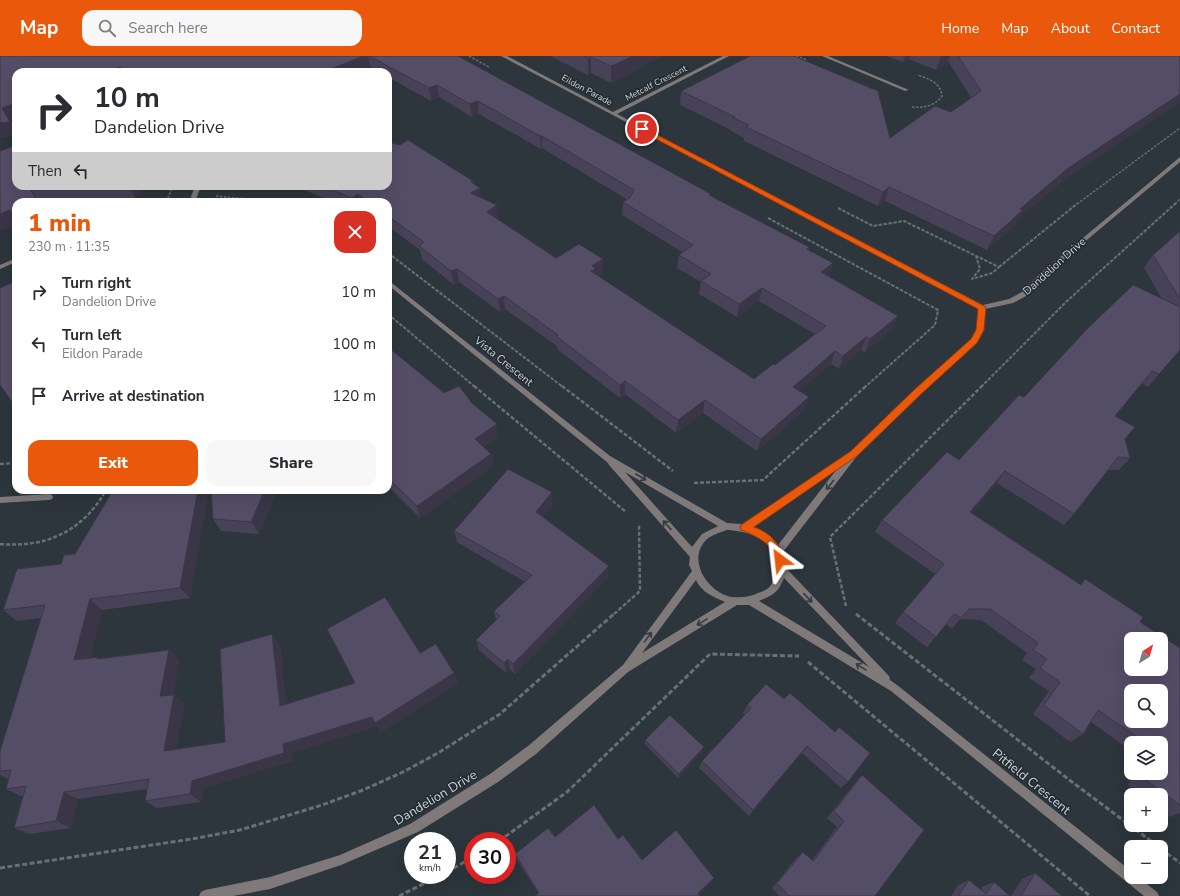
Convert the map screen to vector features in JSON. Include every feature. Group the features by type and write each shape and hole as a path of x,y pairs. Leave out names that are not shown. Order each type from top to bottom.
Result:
{"street":[{"name":"Eildon Parade","path":"503,56 982,307"},
{"name":"Metcalf Crescent","path":"613,114 727,56"},
{"path":"824,56 907,90"},
{"name":"Dandelion Drive","path":"982,307 1011,301 1024,294 1043,274 1180,159"},
{"path":"0,267 12,262"},
{"name":"Vista Crescent","path":"392,285 607,458 726,526"},
{"path":"778,552 854,454 917,392 974,341 980,330 982,307"},
{"path":"745,527 854,454"},
{"name":"Vista Crescent","path":"607,458 693,554"},
{"path":"0,500 49,497"},
{"path":"726,526 745,527 757,532 768,540 778,552 782,570 779,581 773,590 763,597 750,601 735,602 723,598 703,585 696,573 693,565 693,554 697,544 704,535 714,529 726,526"},
{"name":"Pitfield Crescent","path":"782,570 894,688"},
{"name":"Dandelion Drive","path":"625,669 696,573"},
{"name":"Pitfield Crescent","path":"750,601 894,688 1153,896"},
{"name":"Dandelion Drive","path":"205,896 270,883 341,860 414,828 494,778 532,750 625,669 735,602"}],"path":[{"path":"976,256 980,270 972,279 992,274 1062,215 1123,168 1180,128"},
{"path":"215,196 236,198"},
{"path":"1149,840 846,607 830,537 1067,302 1180,199"},
{"path":"838,208 873,226 904,220 999,267"},
{"path":"392,256 677,474"},
{"path":"690,484 763,480 935,325 938,310"},
{"path":"392,317 627,514"},
{"path":"0,464 12,463"},
{"path":"0,544 34,544 62,534 88,517 96,509 104,494"},
{"path":"0,868 240,830 322,805 363,790 403,772 470,734 500,714 528,691 640,591 639,524"},
{"path":"511,832 567,792 610,753 710,654 800,656 1090,896"},
{"path":"1168,854 1180,863"},
{"path":"399,896 423,884"}],"building":[{"path":"0,56 364,56 334,68 12,68 12,104 2,108 10,122 0,123"},
{"path":"369,56 458,56 711,194 709,195 809,247 807,249 833,263 821,272 898,316 870,339 866,337 843,356 835,351 793,387 809,397 761,439 705,400 678,420 625,381 620,385 556,336 558,335 504,296 498,299 457,269 451,271 419,246 424,242 392,219 392,198 364,198 358,194 352,198 332,190 392,190 392,143 400,145 408,140 473,181 471,182 480,188 471,193 497,205 487,212 556,258 579,244 603,259 592,266 596,269 591,271 754,379 826,326 762,288 739,304 701,281 711,274 679,255 693,245 623,202 631,197 634,190 542,136 478,101 470,104 437,85 429,88"},
{"path":"583,56 633,56 611,66 591,57 588,58"},
{"path":"750,56 794,56 878,91 890,138 935,106 951,112 981,91 958,56 1180,56 1180,94 1067,169 1020,209 1023,210 994,236 889,187 883,192 746,127 749,125 681,91"},
{"path":"12,146 12,190 30,190 36,198 12,198 12,213 10,210 0,214 0,151"},
{"path":"1180,231 1180,299 1153,255"},
{"path":"12,283 12,402 0,385 0,288"},
{"path":"1133,285 1180,307 1180,350 1159,374 1152,371 1115,416 1135,427 1125,439 1130,458 1118,457 1074,514 1005,471 970,512 1081,585 1085,579 1143,617 1140,622 1155,632 1124,632 1124,676 1168,676 1168,640 1180,648 1180,805 1168,796 1168,788 1157,788 1146,780 1168,780 1168,736 1136,736 1124,728 1168,728 1168,684 1124,684 1124,728 1098,710 1083,734 1044,705 1060,682 1040,668 1047,659 1033,650 1038,643 990,609 969,609 961,618 954,614 936,637 903,612 944,564 882,520 947,452 959,460 1019,395 1024,397 1088,328"},
{"path":"392,350 444,393 459,386 472,403 497,424 475,439 491,454 417,506 392,482"},
{"path":"508,469 552,492 536,512 609,566 513,664 508,659 504,663 476,640 500,616 494,611 532,575 454,531"},
{"path":"111,494 197,494 180,588 90,599 74,660 98,657 97,659 169,650 160,696 174,695 164,751 225,742 220,649 272,634 280,706 355,683 327,629 385,597 420,653 436,644 454,673 375,723 372,717 283,744 284,753 192,781 190,794 145,801 149,779 64,792 56,821 14,828 26,786 6,789 11,770 0,771 0,751 45,605 3,610 17,569 61,564 64,555 75,554"},
{"path":"211,494 263,494 251,522 213,519"},
{"path":"766,684 784,699 790,693 835,732 839,727 870,753 848,782 807,746 753,810 702,761 751,708 747,705"},
{"path":"670,715 704,747 679,774 645,740"},
{"path":"862,775 924,830 875,896 789,896 777,883 803,852 813,861 844,821 834,811"},
{"path":"594,805 618,839 623,835 642,860 676,830 714,878 698,893 700,896 535,896 539,893 516,856 516,853 548,828 555,837"},
{"path":"1035,873 1062,896 1021,896"},
{"path":"969,880 986,894 994,882 1010,896 958,896"}],"route":[{"path":"642,129 982,307 980,330 974,341 917,392 854,454 745,527 757,532 768,540 778,552 780,560"}]}
